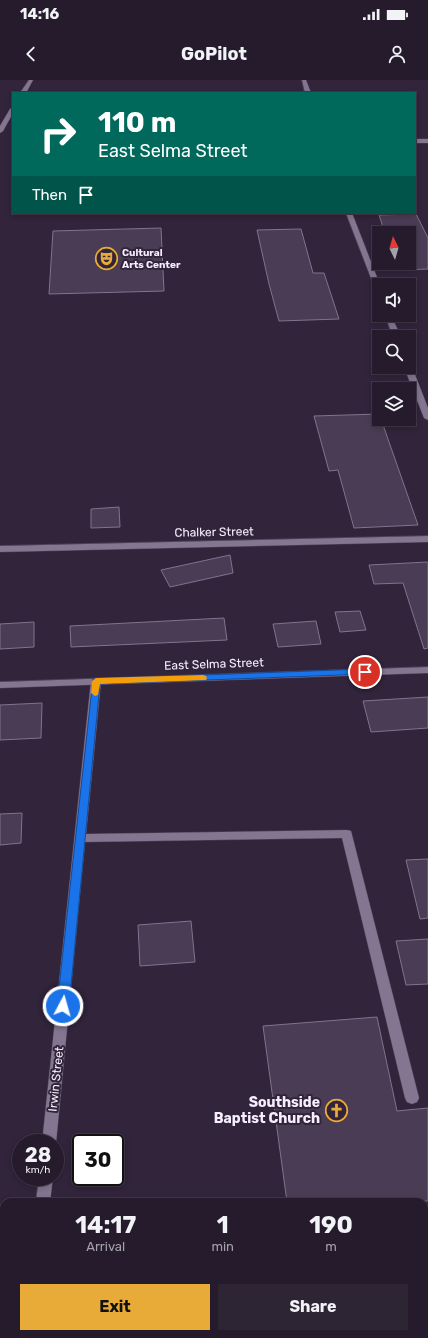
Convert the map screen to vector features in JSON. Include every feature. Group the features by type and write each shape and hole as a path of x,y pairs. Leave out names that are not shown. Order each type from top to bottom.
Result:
{"street":[{"path":"24,92 31,80"},
{"path":"304,80 308,92"},
{"path":"0,131 12,113"},
{"path":"416,141 428,141"},
{"path":"349,214 374,278"},
{"path":"411,374 428,418"},
{"name":"Chalker Street","path":"0,549 428,540"},
{"name":"East Selma Street","path":"0,684 428,670"},
{"name":"Irwin Street","path":"50,1134 96,681"},
{"path":"80,838 347,834 412,1098"},
{"path":"43,1198 45,1186"}],"building":[{"path":"416,214 428,238 428,269 416,269 416,226 383,226 379,215"},
{"name":"Cultural Arts Center","path":"161,228 164,291 49,294 53,231"},
{"path":"301,229 313,273 324,273 339,319 279,321 257,230"},
{"path":"372,414 372,426 383,426 418,525 354,528 338,470 329,471 314,416"},
{"path":"119,507 120,527 91,528 91,509"},
{"path":"230,555 233,573 170,587 161,570"},
{"path":"428,562 428,648 424,649 403,583 374,584 369,565"},
{"path":"360,611 366,630 340,632 335,612"},
{"path":"224,618 227,640 71,647 70,626"},
{"path":"316,621 321,644 278,647 273,624"},
{"path":"34,622 34,647 0,649 0,624"},
{"path":"428,697 428,728 371,732 363,701"},
{"path":"42,703 41,738 0,740 0,705"},
{"path":"22,813 21,843 0,845 0,814"},
{"path":"428,859 428,918 420,919 406,860"},
{"path":"191,921 195,962 140,966 138,925"},
{"path":"428,939 428,984 406,985 396,941"},
{"name":"Southside Baptist Church","path":"377,1017 397,1111 428,1108 428,1198 286,1198 263,1026"}],"slow traffic":[{"path":"95,693 96,681 203,678"}],"place":[{"name":"Cultural Arts Center","path":"106,258"},
{"name":"Southside Baptist Church","path":"336,1110"}],"route":[{"path":"63,1006 96,681 365,672"}]}
